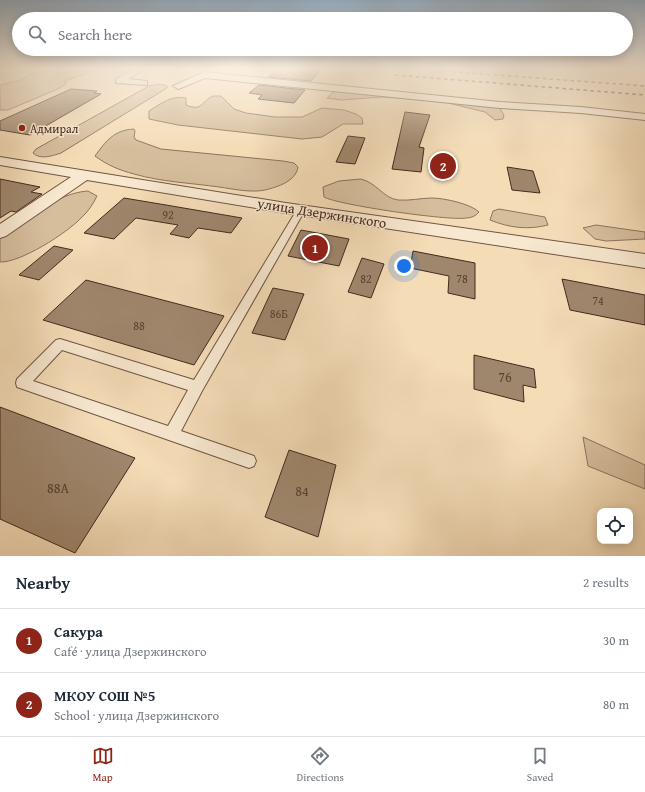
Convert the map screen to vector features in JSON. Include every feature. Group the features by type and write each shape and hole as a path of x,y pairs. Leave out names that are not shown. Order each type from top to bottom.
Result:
{"street":[{"path":"401,95 500,105 581,110 645,117"},
{"name":"улица Дзержинского","path":"0,160 302,210 645,261"},
{"path":"0,232 84,175"}],"lane":[{"path":"171,435 197,387 302,210"},
{"path":"197,387 60,344 22,384 249,461"}],"shaded area":[{"path":"0,95 44,95 8,110 0,110"},
{"path":"133,95 156,95 61,153 43,157 33,153 36,149"},
{"path":"330,95 389,95 499,107 504,115 503,119 495,120 485,112 440,101 382,97 341,100 327,98"},
{"path":"213,96 221,96 234,109 246,113 275,117 302,117 322,108 344,110 356,114 362,118 363,124 343,124 322,137 302,139 178,125 149,119 149,111 171,99 181,97 186,98 186,105 199,107"},
{"path":"134,129 134,137 136,140 161,149 283,161 294,163 298,167 297,172 290,180 281,185 260,191 248,191 145,177 118,169 95,156 111,137 121,132"},
{"path":"361,179 367,181 393,199 443,199 470,206 479,212 475,216 468,218 417,215 350,204 324,197 323,187 339,181"},
{"path":"88,191 97,196 84,216 43,246 19,258 0,262 0,238 53,202 76,193"},
{"path":"499,209 545,217 548,225 526,228 505,225 490,220 493,211"},
{"path":"596,225 645,232 645,239 606,241 595,239 583,228"},
{"path":"583,437 645,465 645,489 588,466"}],"building":[{"path":"58,95 99,95 30,135 0,130 0,121"},
{"path":"262,95 301,95 294,103 258,99"},
{"path":"405,112 430,115 419,147 424,148 421,172 392,169"},
{"path":"348,136 365,138 355,164 336,162"},
{"path":"507,167 533,171 540,193 512,190"},
{"path":"0,179 40,187 31,192 42,194 16,212 11,211 0,218"},
{"path":"124,198 242,218 231,233 198,228 189,238 170,234 178,225 136,218 114,239 84,233"},
{"path":"301,230 349,239 339,266 288,256"},
{"path":"54,246 73,250 39,280 19,275"},
{"path":"413,251 475,263 475,299 448,293 449,276 410,268"},
{"path":"362,258 384,264 371,298 348,292"},
{"path":"562,279 645,295 645,325 570,310"},
{"path":"86,280 224,316 194,365 43,320"},
{"path":"273,288 304,294 285,340 252,333"},
{"path":"474,355 534,369 536,388 523,385 524,402 474,389"},
{"path":"0,407 135,458 75,553 0,519"},
{"path":"289,450 336,465 318,537 265,517"}],"place":[{"name":"Адмирал","path":"22,128"},
{"name":"МКОУ СОШ №5","path":"443,166"},
{"name":"Сакура","path":"315,248"}]}
